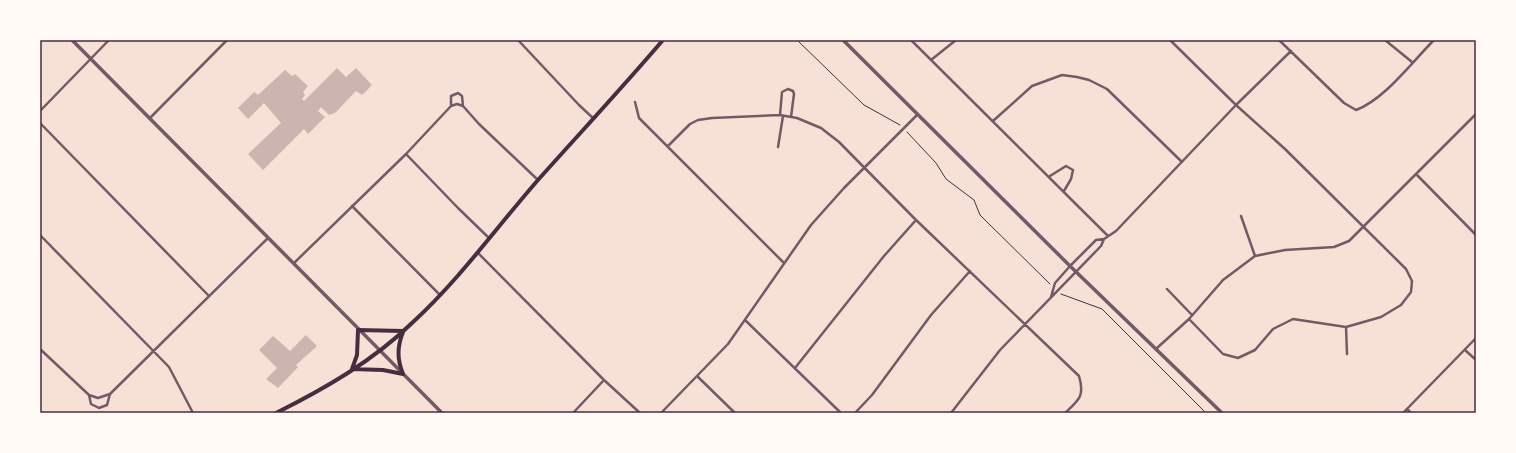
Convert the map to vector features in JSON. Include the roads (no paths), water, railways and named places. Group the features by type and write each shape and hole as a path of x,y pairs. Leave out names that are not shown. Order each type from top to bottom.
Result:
{"main road":[{"path":"276,413 313,395 379,351 403,331 440,295 478,253 538,180 595,119 663,40"},
{"path":"352,369 357,355 358,330 403,331"},
{"path":"403,331 398,354 398,363 403,374"},
{"path":"352,369 383,370 403,374"}],"street":[{"path":"72,40 442,413"},
{"path":"40,112 109,40"},
{"path":"150,118 227,40"},
{"path":"518,40 578,105 595,119"},
{"path":"843,40 1076,272 1157,348 1222,413"},
{"path":"911,40 1050,176 1108,236"},
{"path":"931,60 956,40"},
{"path":"1170,40 1236,105 1286,149 1406,269 1412,281 1411,292 1401,305 1381,317 1346,327 1293,319 1273,329 1255,350 1238,358 1223,354 1189,319"},
{"path":"1279,40 1344,103 1356,110 1366,106 1378,97 1434,40"},
{"path":"1385,40 1412,62"},
{"path":"1051,297 1055,283 1070,266 1096,240 1104,239 1108,236 1291,51"},
{"path":"994,121 1032,86 1062,76 1077,77 1089,80 1106,89 1182,162"},
{"path":"778,148 782,115 782,92 788,88 793,91 794,94 791,117"},
{"path":"451,106 451,96 458,93 462,96 463,106"},
{"path":"635,102 639,118 783,262"},
{"path":"294,264 406,154 451,106 457,104 463,106 478,124 538,180"},
{"path":"1157,348 1189,319 1223,280 1255,256 1285,250 1334,247 1349,241 1364,228 1476,114"},
{"path":"668,146 690,124 698,120 782,115 810,123 829,133 865,167 916,220 1079,376 1082,386 1080,396 1065,413"},
{"path":"661,413 728,344 783,262 811,225 865,167 917,115"},
{"path":"1473,117 1476,120"},
{"path":"40,123 209,296"},
{"path":"406,154 489,238"},
{"path":"1050,176 1066,166 1073,170 1071,179 1064,191"},
{"path":"1416,174 1476,235"},
{"path":"352,206 440,295"},
{"path":"1241,216 1255,256"},
{"path":"795,368 884,256 916,220"},
{"path":"40,235 169,367 193,413"},
{"path":"89,395 90,404 99,408 106,405 110,394 268,238"},
{"path":"950,413 982,371 1025,324 1101,246 1104,239"},
{"path":"478,253 604,380 640,413"},
{"path":"855,413 872,395 931,315 970,271"},
{"path":"1167,289 1192,315"},
{"path":"745,320 841,413"},
{"path":"1346,327 1347,354"},
{"path":"1403,413 1476,338"},
{"path":"40,349 89,395 98,398 110,394"},
{"path":"1465,350 1476,360"},
{"path":"697,376 735,413"},
{"path":"573,413 604,380"},
{"path":"1407,409 1411,413"}]}
